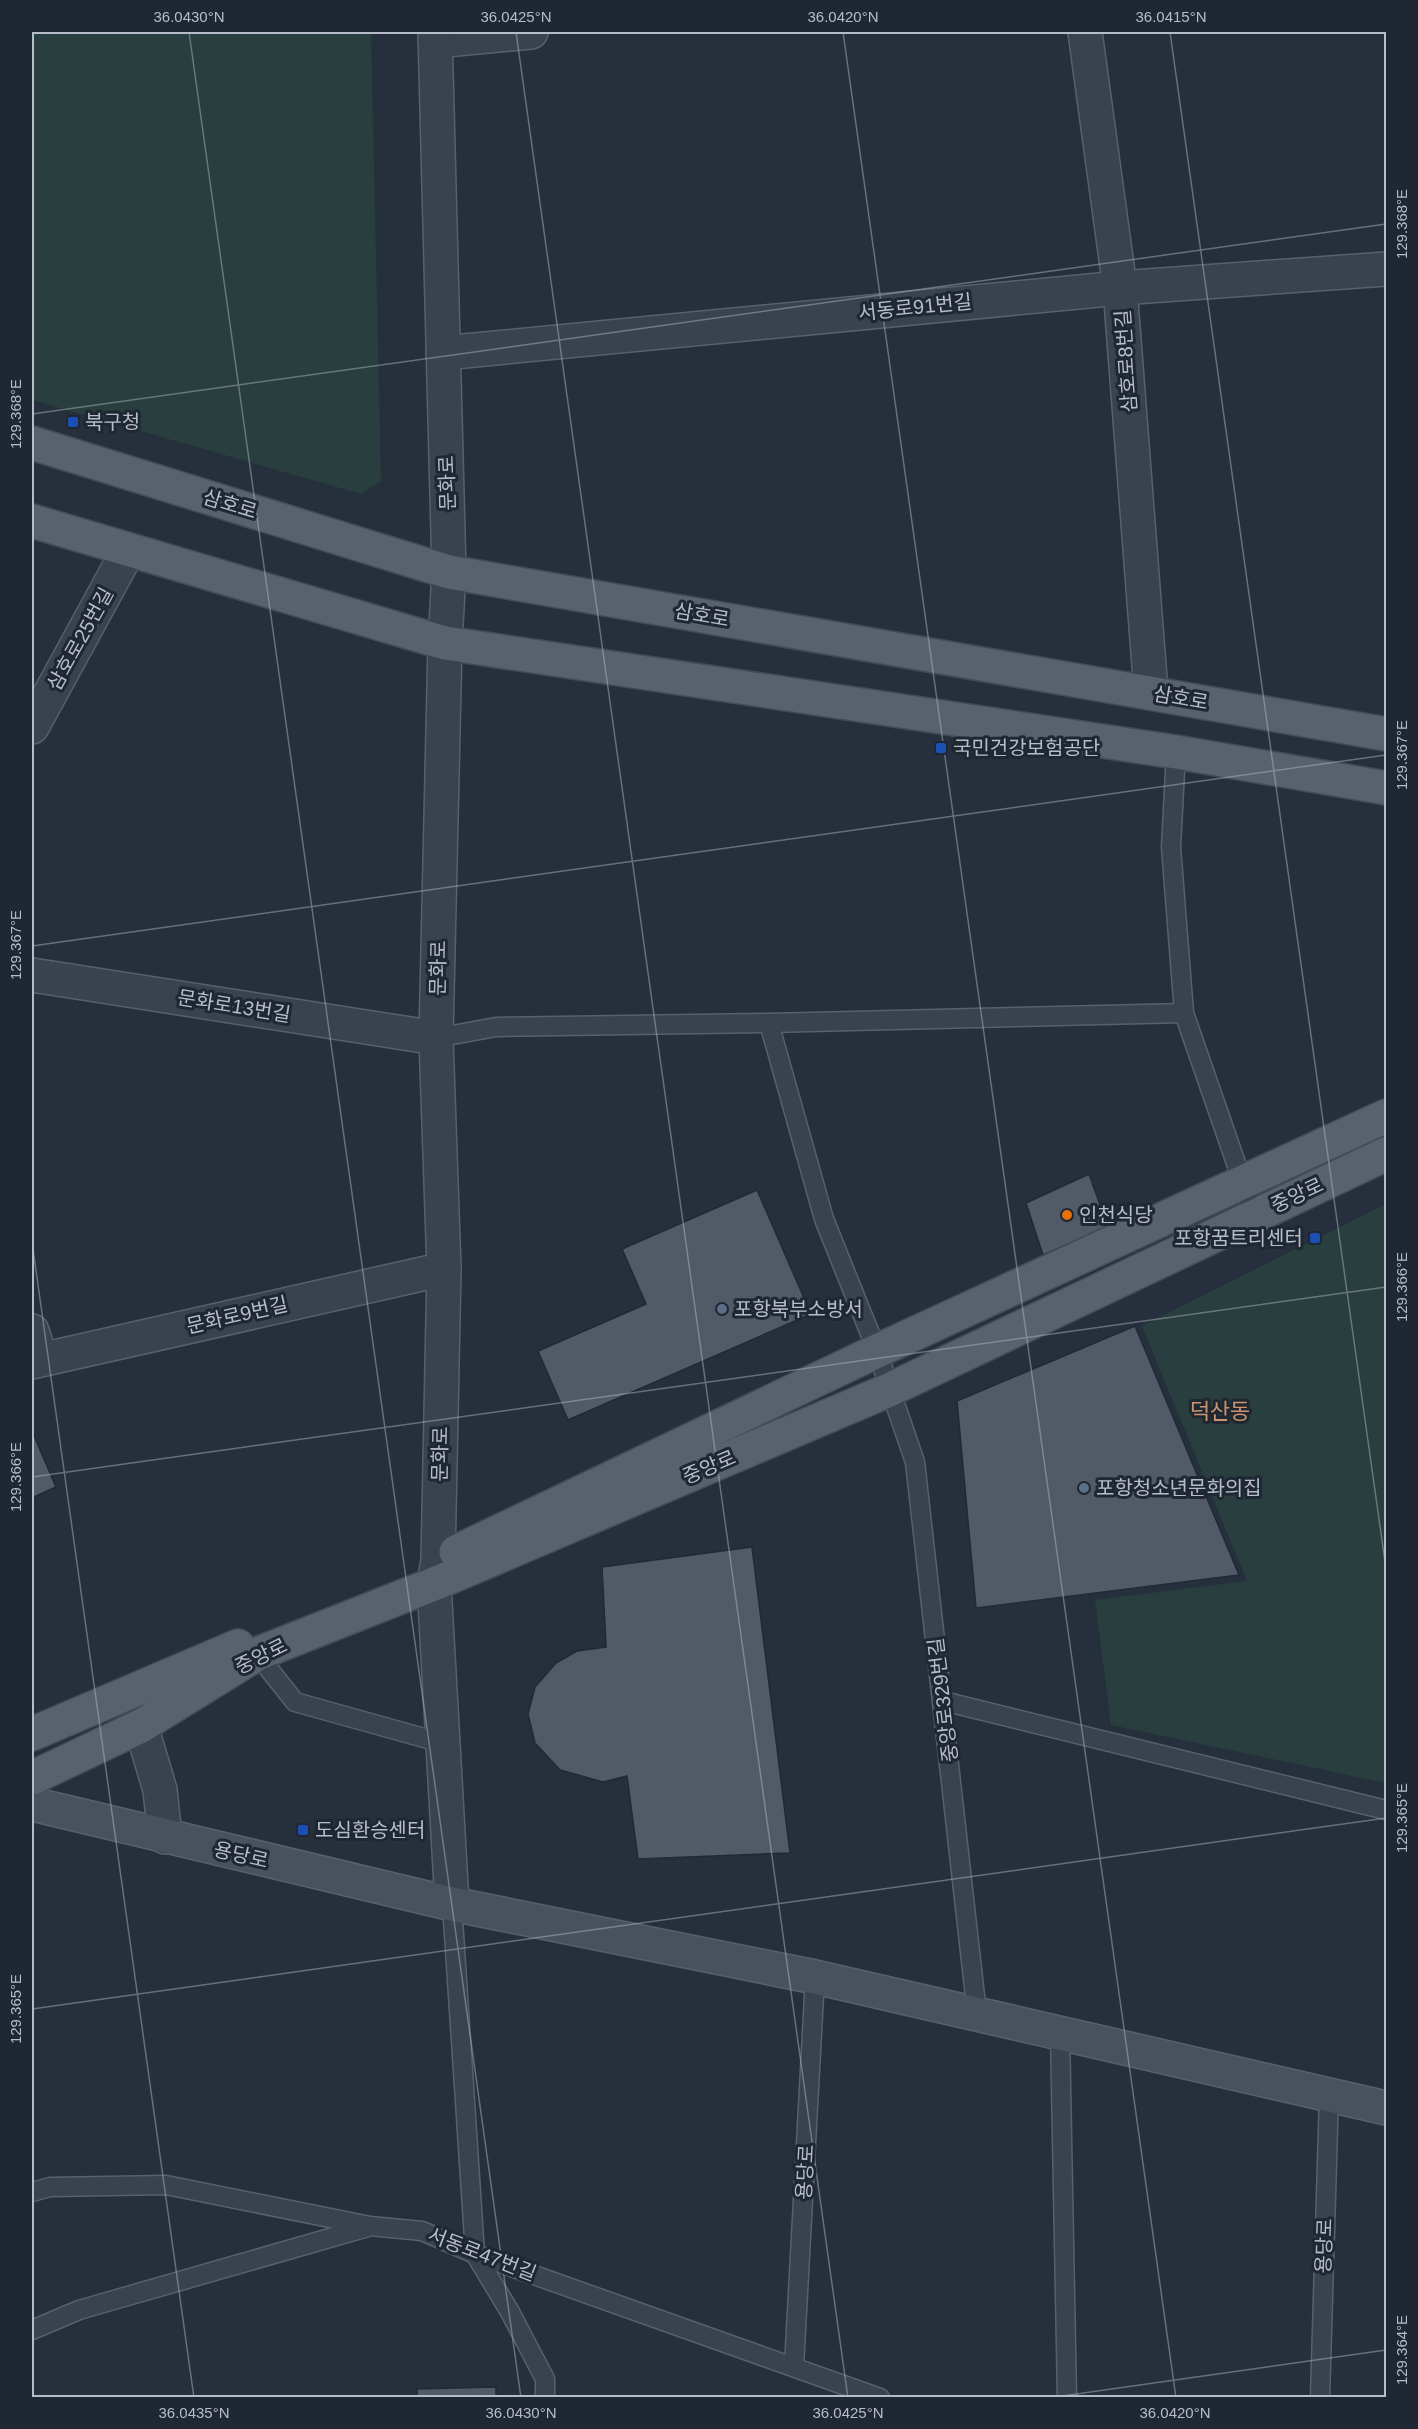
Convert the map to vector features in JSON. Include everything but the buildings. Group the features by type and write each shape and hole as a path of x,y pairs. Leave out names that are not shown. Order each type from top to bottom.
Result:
{"main road":[{"name":"삼호로","path":"32,442 449,572 1386,734"},
{"path":"32,521 445,643 1176,752 1386,788"},
{"name":"중앙로","path":"32,1778 141,1726 257,1654 436,1572 877,1351 1386,1116"},
{"name":"중앙로","path":"32,1734 890,1390 1386,1154"},
{"name":"용당로","path":"32,1804 452,1904 815,1977 1386,2108"}],"street":[{"path":"435,36 531,32"},
{"name":"삼호로8번길","path":"1085,32 1120,288 1151,692"},
{"name":"문화로","path":"435,36 449,572 445,643 436,1038 444,1269 436,1572 442,1743 452,1904"},
{"name":"서동로91번길","path":"443,353 1120,288 1386,269"},
{"name":"삼호로25번길","path":"32,727 128,551"},
{"name":"문화로13번길","path":"32,975 436,1038"},
{"name":"문화로9번길","path":"35,1351 444,1269"},
{"path":"141,1726 159,1790 165,1837"}],"lane":[{"path":"1176,752 1171,847 1184,1013 1254,1215"},
{"path":"436,1038 496,1027 1184,1013"},
{"name":"중앙로329번길","path":"769,1023 824,1219 877,1351 915,1462 977,2014"},
{"path":"257,1654 295,1702 442,1743"},
{"path":"943,1701 1386,1810"},
{"path":"452,1904 475,2254 510,2312 545,2379 546,2397"},
{"name":"용당로","path":"794,2367 815,1977"},
{"path":"1060,2033 1067,2397"},
{"name":"용당로","path":"1320,2397 1329,2095"},
{"name":"서동로47번길","path":"32,2192 50,2187 166,2186 370,2226 422,2231 475,2254 880,2397"},
{"path":"32,2330 80,2310 370,2226"}],"green space":[{"path":"32,32 371,32 381,481 361,494 32,400"},
{"path":"1386,1204 1386,1783 1111,1725 1095,1600 1247,1581 1142,1326"}],"place":[{"name":"북구청","path":"73,422"},
{"name":"국민건강보험공단","path":"941,748"},
{"name":"인천식당","path":"1067,1215"},
{"name":"포항꿈트리센터","path":"1315,1238"},
{"name":"포항북부소방서","path":"722,1309"},
{"name":"포항청소년문화의집","path":"1084,1488"},
{"name":"도심환승센터","path":"303,1830"}],"district":[{"name":"덕산동","path":"1220,1411"}]}
